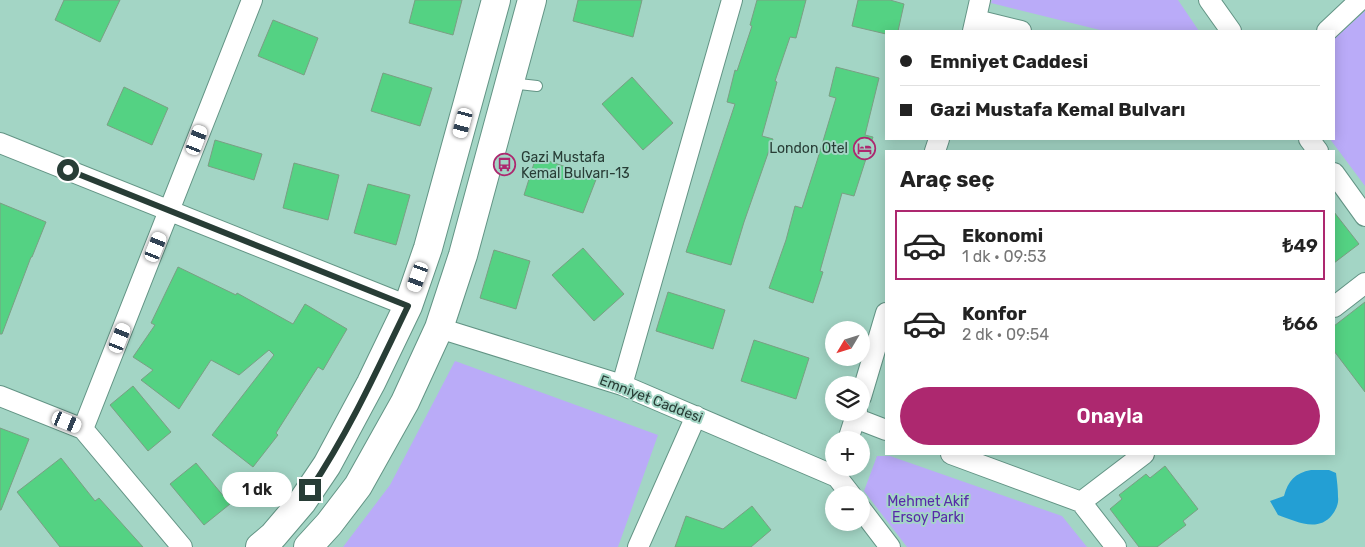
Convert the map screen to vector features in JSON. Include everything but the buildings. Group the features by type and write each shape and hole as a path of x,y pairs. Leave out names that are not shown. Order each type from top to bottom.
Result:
{"main road":[{"path":"260,547 273,536 302,502 327,465 371,383 408,306 428,248 496,0"},
{"path":"308,547 330,524 358,486 405,402 439,328 463,256 508,83 532,0"}],"street":[{"path":"83,429 252,0"},
{"path":"622,386 732,0"},
{"path":"980,0 975,25 1013,30"},
{"path":"1209,0 1230,30"},
{"path":"1328,30 1360,0"},
{"path":"0,143 408,306"},
{"path":"1335,174 1365,216"},
{"path":"1335,306 1365,283"},
{"path":"867,376 885,316"},
{"name":"Emniyet Caddesi","path":"439,328 622,386 825,467"},
{"path":"0,396 83,429 182,547"},
{"path":"638,547 696,416"},
{"path":"868,421 885,430"},
{"path":"954,455 1081,502 1116,547"},
{"path":"1081,502 1143,455"},
{"path":"870,521 890,547"}],"lane":[{"path":"508,83 536,86"}],"green space":[{"path":"992,0 1178,0 1198,30 1100,30 991,3"},
{"path":"1365,11 1365,186 1331,140 1335,140 1335,38"},
{"path":"455,361 658,435 618,547 343,547 390,485"},
{"name":"Mehmet Akif Ersoy Parkı","path":"877,456 890,456 1062,516 1087,547 907,547 870,499 870,486 866,486"}],"water":[{"path":"1311,470 1329,470 1336,473 1338,502 1333,513 1326,520 1313,524 1306,524 1278,515 1270,501 1284,496 1293,478"}],"place":[{"name":"London Otel","path":"864,148"},
{"name":"Gazi Mustafa Kemal Bulvarı-13","path":"505,165"}],"route":[{"path":"68,170 408,306 371,383 327,465 310,490"}]}
